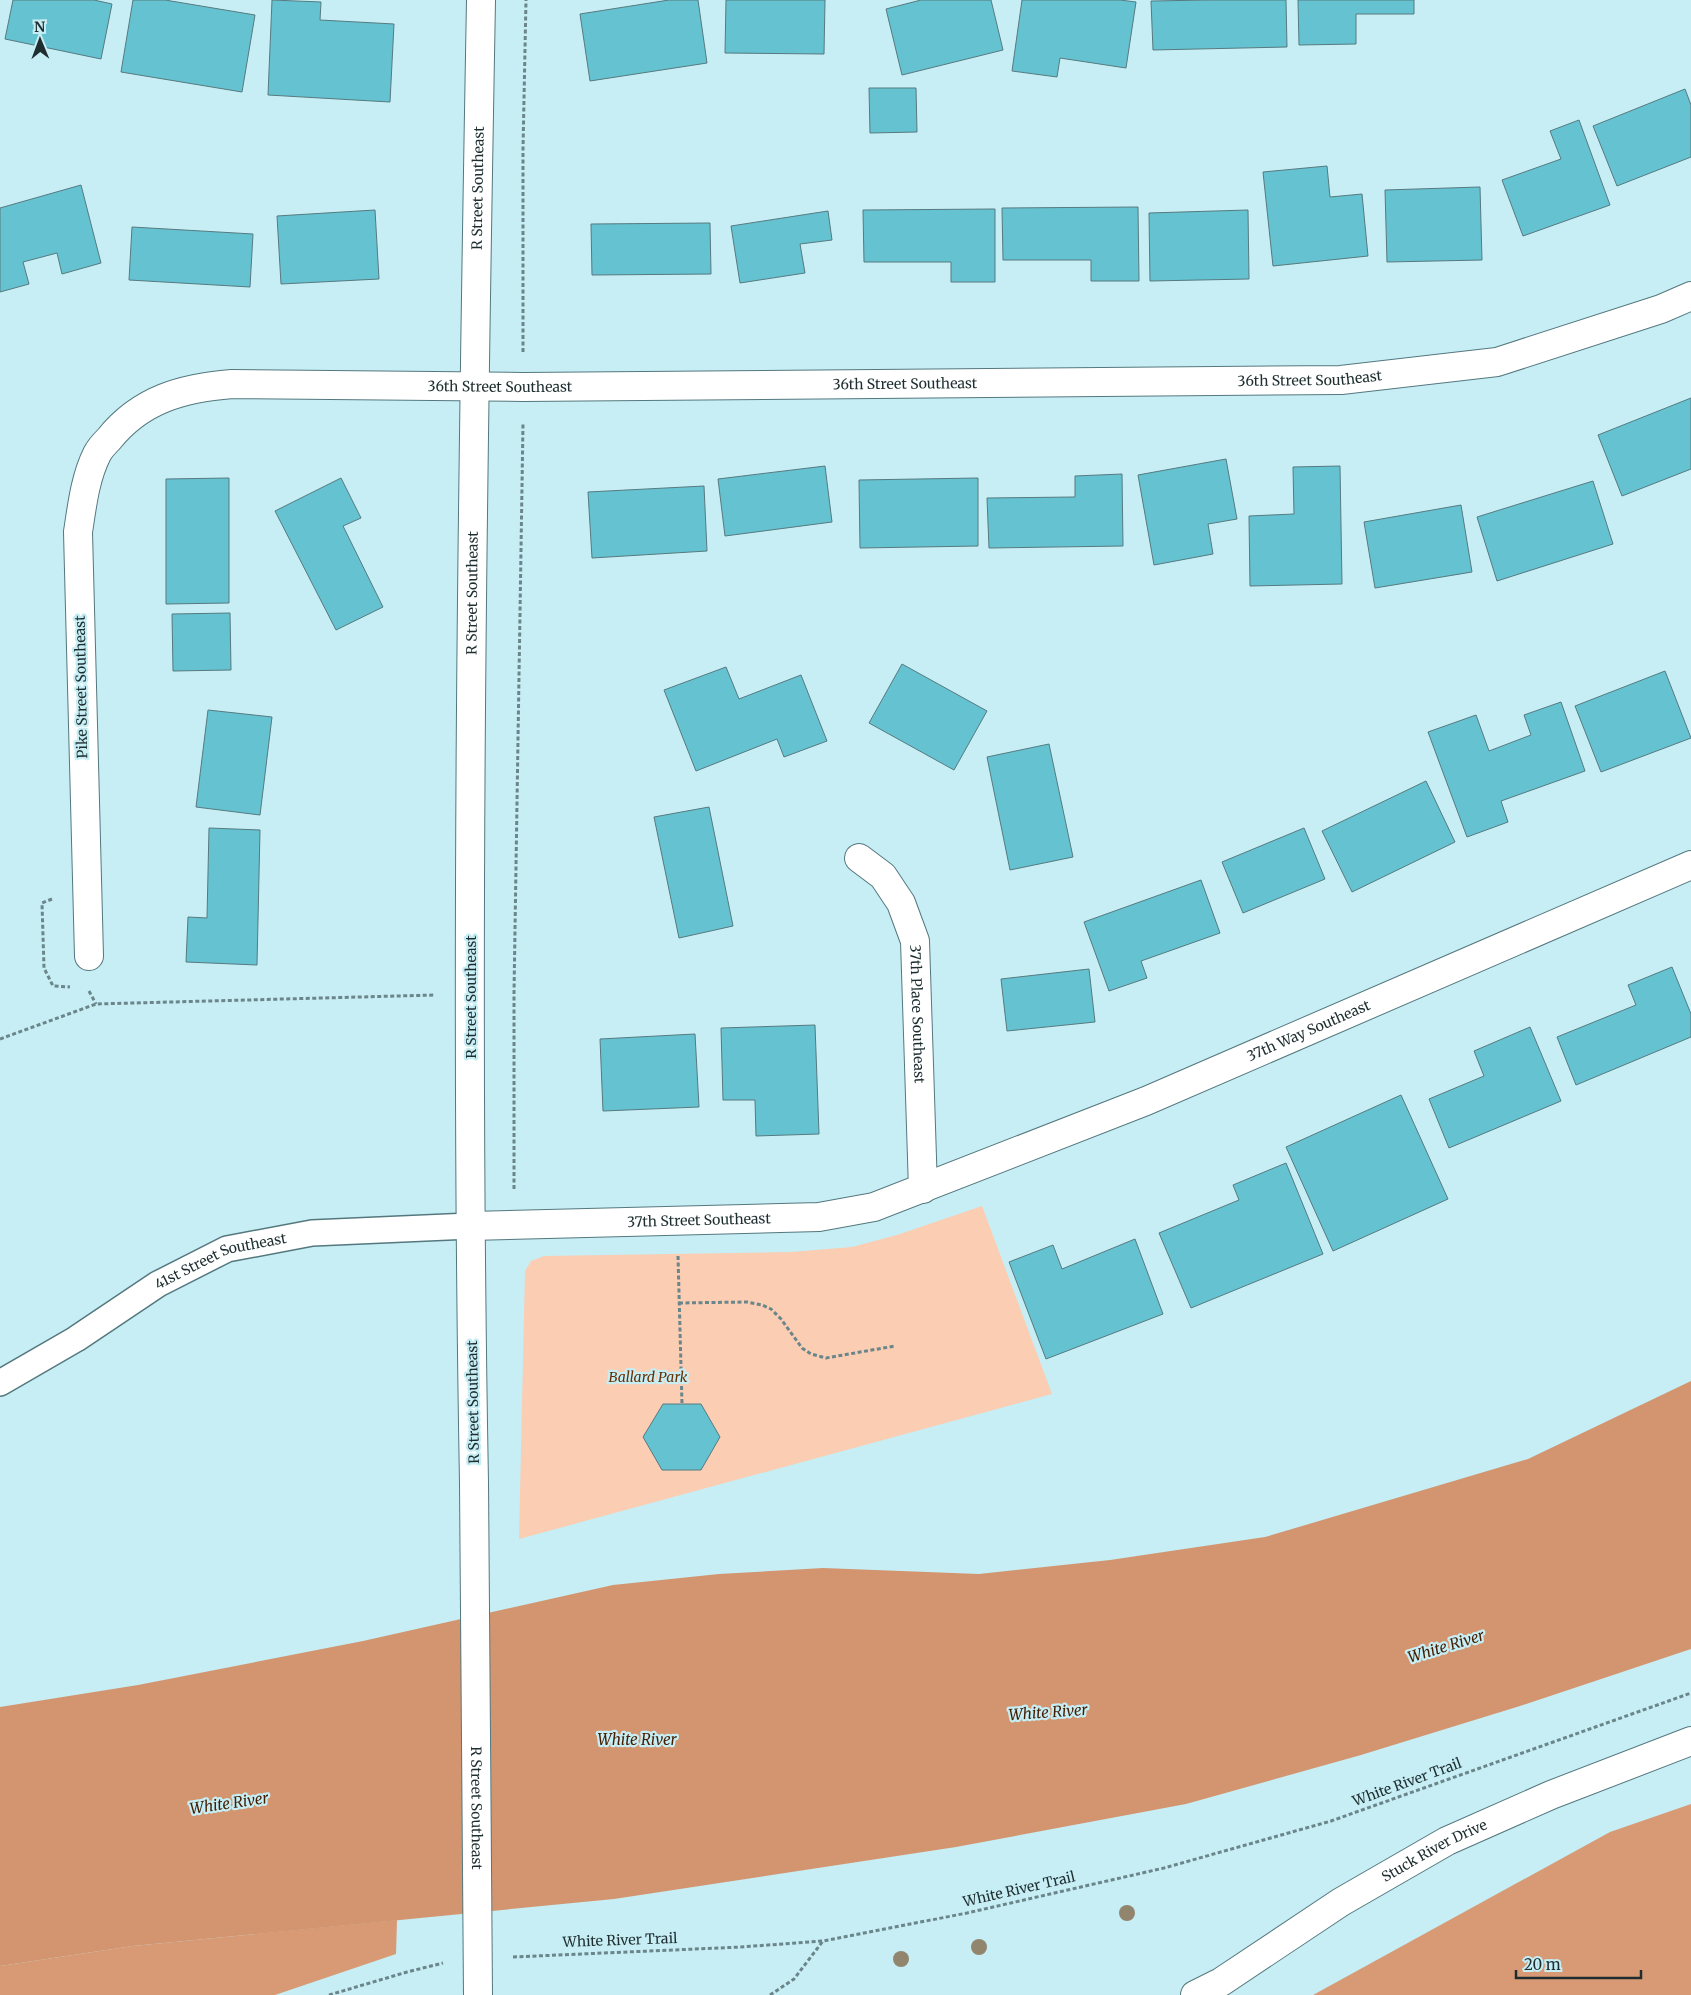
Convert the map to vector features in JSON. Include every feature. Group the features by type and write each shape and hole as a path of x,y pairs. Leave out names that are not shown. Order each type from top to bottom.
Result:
{"street":[{"name":"R Street Southeast","path":"478,1995 470,1226 474,387 481,0"},
{"name":"36th Street Southeast","path":"118,428 138,410 174,395 211,386 232,384 523,387 1341,380 1496,362 1661,309 1691,296"},
{"name":"Pike Street Southeast","path":"89,956 78,532 84,493 98,453 118,428"},
{"name":"37th Place Southeast","path":"859,858 883,876 901,903 915,941 923,1189"},
{"name":"37th Way Southeast","path":"923,1189 1146,1101 1691,865"},
{"name":"37th Street Southeast","path":"470,1226 819,1218 874,1208 923,1189"},
{"name":"Stuck River Drive","path":"1195,1995 1221,1982 1341,1902 1447,1841 1551,1794 1691,1741"}],"lane":[{"name":"41st Street Southeast","path":"0,1383 76,1339 158,1284 227,1249 312,1233 470,1226"}],"path":[{"path":"514,1225 514,993 523,387 523,149 526,0"},
{"path":"0,1039 96,1004 514,993"},
{"path":"678,1221 682,1404"},
{"path":"679,1303 748,1302 762,1305 771,1309 781,1319 802,1348 811,1354 826,1358 895,1346"},
{"name":"White River Trail","path":"508,1957 741,1947 823,1941 967,1913 1164,1868 1332,1821 1691,1693"},
{"path":"770,1995 794,1979 823,1941"},
{"path":"329,1995 452,1961"}],"green space":[{"name":"Ballard Park","path":"982,1206 1052,1394 519,1539 525,1271 531,1261 544,1256 791,1252 852,1247 897,1235"}],"shaded area":[{"path":"1691,1804 1691,1995 1313,1995 1610,1832"},
{"path":"397,1920 396,1954 275,1995 0,1995 0,1966 133,1946"}],"water":[{"name":"White River","path":"1691,1381 1691,1649 1520,1706 1361,1755 1186,1804 956,1847 614,1899 133,1946 0,1966 0,1707 138,1685 363,1641 613,1585 719,1574 823,1568 979,1574 1110,1560 1265,1537 1528,1459"}],"building":[{"path":"13,0 94,0 112,4 101,59 5,39"},
{"path":"133,0 165,0 255,15 242,92 121,72"},
{"path":"272,0 321,2 320,20 394,24 390,102 268,95"},
{"path":"669,0 698,0 707,63 590,81 580,14"},
{"path":"726,0 825,0 824,54 725,53"},
{"path":"921,0 991,0 1003,50 902,75 886,9"},
{"path":"1022,0 1120,0 1136,2 1126,68 1060,58 1057,77 1012,71"},
{"path":"1286,0 1287,47 1153,50 1151,1"},
{"path":"1298,0 1414,0 1414,14 1356,14 1356,44 1299,45"},
{"path":"869,88 916,88 917,132 870,133"},
{"path":"1685,89 1691,105 1691,157 1617,186 1593,126"},
{"path":"1579,120 1610,205 1523,236 1502,180 1561,159 1550,131"},
{"path":"1327,166 1330,197 1362,194 1368,256 1273,266 1263,172"},
{"path":"81,185 101,263 62,274 57,253 23,262 29,284 0,292 0,208"},
{"path":"1480,187 1482,260 1387,262 1385,190"},
{"path":"1138,207 1139,281 1091,281 1091,260 1003,260 1002,208"},
{"path":"995,209 995,282 951,282 951,262 864,262 863,210"},
{"path":"375,210 379,279 281,284 277,216"},
{"path":"1248,210 1249,279 1150,281 1149,213"},
{"path":"828,211 832,240 800,244 805,273 740,283 731,226"},
{"path":"710,223 711,274 592,275 591,224"},
{"path":"132,227 253,234 250,287 129,280"},
{"path":"1691,398 1691,469 1622,496 1598,435"},
{"path":"1226,459 1237,519 1208,524 1213,554 1154,565 1138,475"},
{"path":"825,466 832,522 725,536 718,479"},
{"path":"1340,466 1342,584 1250,586 1249,516 1294,514 1293,467"},
{"path":"1122,474 1123,546 989,548 987,498 1075,497 1075,476"},
{"path":"229,478 229,603 166,604 166,479"},
{"path":"341,478 361,518 343,526 383,607 336,630 275,511"},
{"path":"978,478 978,546 860,548 859,480"},
{"path":"1593,481 1613,544 1497,581 1477,517"},
{"path":"704,486 707,551 592,558 588,492"},
{"path":"1461,505 1472,572 1375,588 1364,522"},
{"path":"230,613 231,670 173,671 172,614"},
{"path":"902,664 987,711 954,770 869,723"},
{"path":"726,667 739,699 801,675 827,741 784,757 777,739 696,771 664,690"},
{"path":"1665,671 1691,738 1601,772 1575,706"},
{"path":"1561,702 1585,771 1501,801 1508,822 1467,837 1428,732 1476,715 1489,751 1531,735 1524,715"},
{"path":"208,710 272,717 260,815 196,807"},
{"path":"1049,744 1073,857 1010,870 987,757"},
{"path":"1426,781 1455,842 1352,892 1322,831"},
{"path":"709,807 733,926 679,938 654,817"},
{"path":"209,828 260,830 257,965 186,962 188,917 207,918"},
{"path":"1304,828 1325,879 1243,913 1222,862"},
{"path":"1201,880 1220,933 1141,961 1147,978 1109,991 1084,922"},
{"path":"1672,967 1691,1014 1691,1037 1576,1085 1557,1037 1636,1005 1628,985"},
{"path":"1089,969 1095,1022 1007,1031 1001,979"},
{"path":"815,1025 819,1134 756,1136 755,1100 723,1100 721,1028"},
{"path":"1530,1027 1561,1101 1449,1148 1429,1099 1484,1076 1474,1051"},
{"path":"695,1034 699,1107 603,1111 600,1039"},
{"path":"1401,1095 1448,1199 1333,1251 1286,1147"},
{"path":"1286,1163 1323,1254 1191,1308 1159,1233 1239,1200 1233,1185"},
{"path":"1135,1239 1163,1314 1046,1359 1009,1262 1053,1245 1062,1269"},
{"path":"663,1404 701,1404 720,1437 701,1470 662,1470 643,1437"}]}
